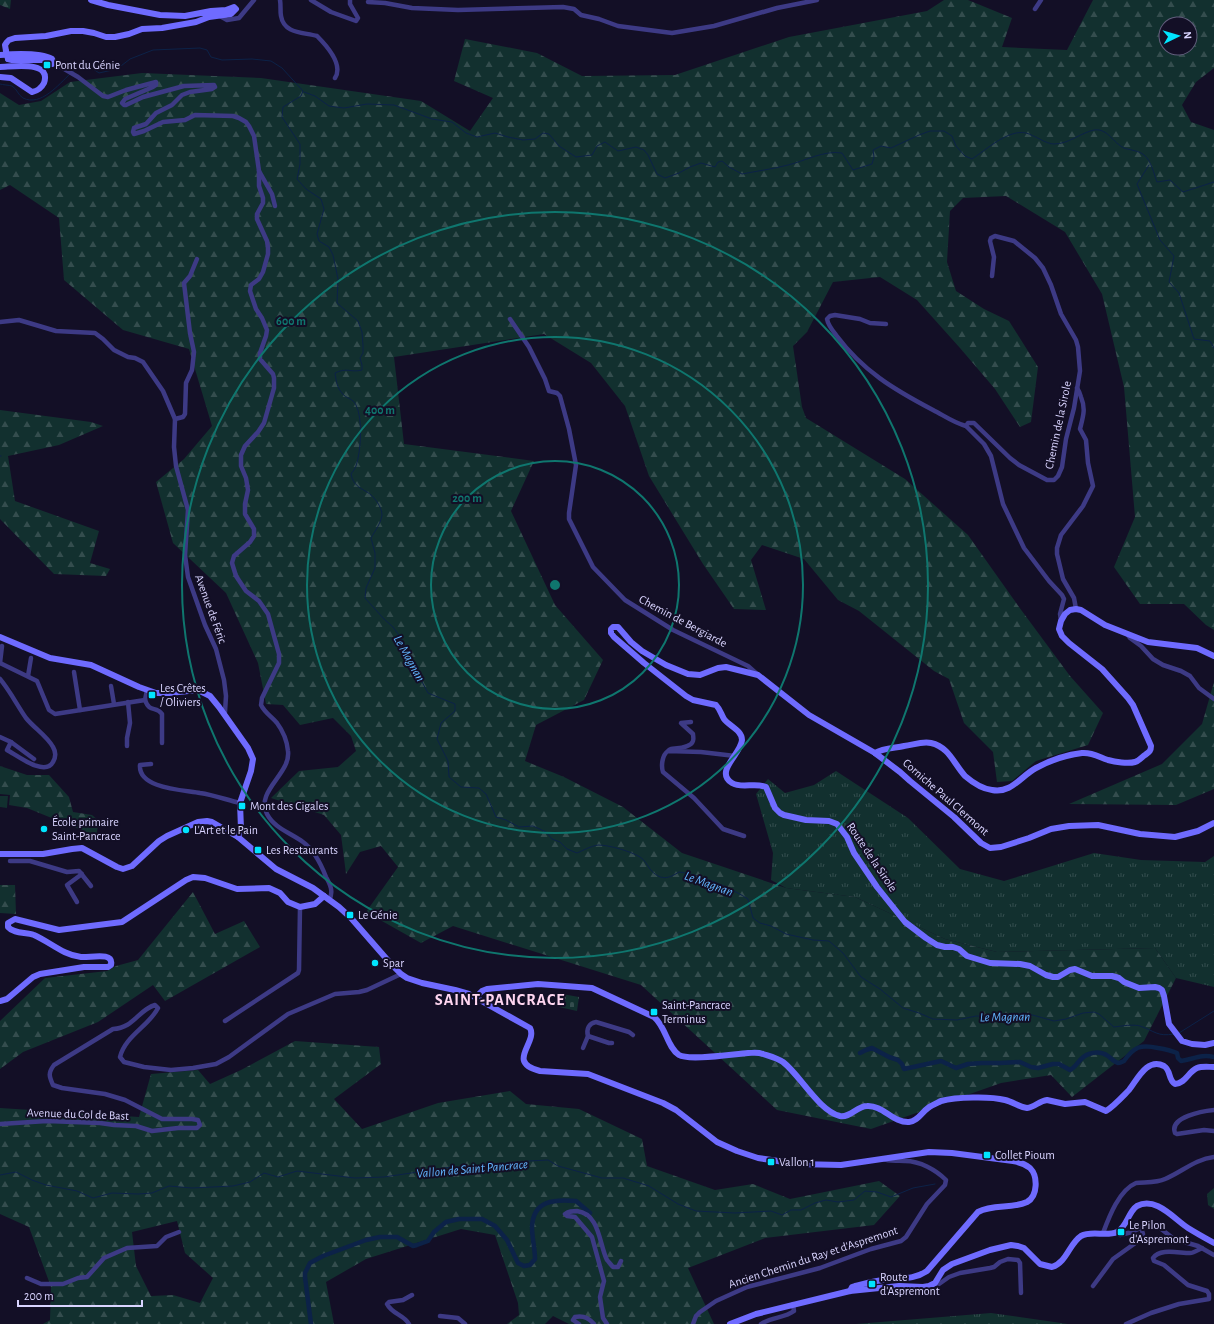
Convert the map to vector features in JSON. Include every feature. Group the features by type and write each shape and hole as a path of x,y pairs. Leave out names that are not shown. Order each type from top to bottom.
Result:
{"street":[{"path":"91,0 108,5 160,15 185,16 212,11 236,9 231,14 209,17 196,22 162,28 142,29 115,37 106,37 82,31 71,31 46,36 15,38 9,40 5,45 8,59 44,60 52,64 54,63 78,77 103,96 108,96 156,82 156,85 153,87 125,99 122,103 126,105 143,97 184,86 213,84 215,86 214,88 182,95 172,105 156,113 146,124 134,128 133,132 136,134 163,122 185,120 196,115 233,116 246,122 252,131 259,171 258,180 263,203 257,214 257,219 267,241 268,254 263,272 259,279 251,285 250,291 256,309 267,330 260,353 260,359 273,374 274,383 264,422 258,432 244,446 242,451 241,466 246,478 248,490 245,504 245,514 254,529 254,536 250,542 234,556 232,563 236,576 246,591 259,601 268,614 279,654 279,663 262,698 261,705 264,712 277,723 285,738 288,752 287,764 275,780 264,802 266,814 274,824 304,842 314,853 331,887 331,895 329,900"},
{"path":"220,16 228,20 239,18 254,0"},
{"path":"280,0 282,21 288,28 298,33 317,36 334,57 338,68 337,76 335,78"},
{"path":"311,0 331,12 356,21 358,18 350,4 350,0"},
{"path":"368,2 385,3 412,8 458,10 563,7 574,9 581,15 599,19 618,26 672,33 714,26 777,8 817,0"},
{"path":"1035,9 1041,0"},
{"path":"0,55 23,54 45,56 52,59 54,63"},
{"path":"0,67 39,68 43,71 44,79 42,86 32,92 11,78 0,77"},
{"path":"259,171 272,194 275,206"},
{"name":"Chemin de la Sirole","path":"966,426 970,422 974,423 1019,465 1047,480 1054,480 1058,476 1062,467 1065,444 1080,371 1076,340 1061,314 1051,285 1043,268 1035,258 1014,241 992,236 990,241 994,257 992,276"},
{"path":"175,419 183,417 186,414 186,382 192,370 194,352 190,333 184,283 190,276 197,258"},
{"path":"874,752 884,749 930,743 939,746 948,753 969,778 987,789 995,791 1008,788 1035,768 1053,759 1087,753 1116,762 1131,762 1139,759 1150,751 1151,746 1133,705 1102,669 1062,636 1060,629 1060,614 1064,599 1024,548 1003,504 991,456 984,444 966,426 906,396 870,372 854,358 828,324 827,319 830,316 835,315 860,319 870,323 886,324"},
{"name":"Chemin de Bergiarde","path":"510,319 529,347 545,379 549,391 557,393 560,396 576,465 568,513 569,520 593,567 629,603 673,630 748,666 758,675"},
{"name":"Avenue de Féric","path":"0,322 19,320 56,331 95,333 103,338 114,350 143,362 163,391 175,419 174,447 176,466 188,510 185,556 187,570 190,585 216,649 224,680 226,696 224,714"},
{"path":"1076,609 1074,598 1062,579 1057,548 1062,534 1083,506 1093,486 1088,463 1086,440 1080,429 1084,414 1084,405 1077,388"},
{"path":"1061,621 1065,614 1070,610 1081,610 1104,625 1148,642 1197,648 1214,656"},
{"name":"Route de la Sirole","path":"874,752 810,715 758,675 722,667 700,675 688,674 666,665 642,651 631,642 618,626 611,629 611,633 614,637 674,687 692,700 716,705 724,719 740,734 742,738 735,756 726,768 725,774 728,780 736,785 755,784 766,787 775,808 784,815 806,820 829,820 836,824 847,837 854,853 877,887 905,922 936,945 959,949 967,956 990,963 1026,965 1053,977 1058,977 1070,970 1075,969 1092,976 1112,976 1119,978 1124,982 1139,988 1159,988 1162,990 1164,996 1169,1024 1177,1035 1182,1040 1192,1044 1214,1043"},
{"path":"1128,635 1153,659 1190,676 1199,688 1214,699"},
{"path":"0,637 50,658 91,665 147,690 162,694 194,690 210,696 248,748 253,759 251,771 240,803 241,829 238,837"},
{"path":"2,646 0,663 38,681 49,710 52,713 55,714 144,700"},
{"path":"28,676 31,658"},
{"path":"74,672 80,710"},
{"path":"0,679 26,717 52,746 56,754 53,763 46,767 37,767 8,750 11,742"},
{"path":"111,686 114,704"},
{"path":"147,690 144,700 147,706 158,710 162,714 162,743"},
{"path":"127,746 130,723 128,702"},
{"path":"691,722 681,723 693,734 692,743 690,745 671,748 665,753 662,765 663,772 694,798 723,829 744,836"},
{"path":"0,737 11,742 34,759"},
{"path":"668,751 701,752 735,756"},
{"name":"Corniche Paul Clermont","path":"874,752 900,772 981,843 990,848 1001,847 1051,829 1069,826 1098,825 1140,834 1175,837 1198,831 1214,823"},
{"path":"151,764 140,765 140,771 146,779 159,786 202,793 240,803"},
{"path":"0,854 43,854 72,848 82,848 123,869 132,866 159,840 198,822 212,822 238,837 276,869 306,884 324,896 351,918 401,974 407,978 418,982 459,990 527,1026 531,1030 532,1038 524,1051 524,1056 528,1065 533,1069 540,1071 588,1074 656,1100 676,1110 717,1142 758,1158 798,1164 841,1165 929,1152 952,1153 1013,1161 1021,1163 1032,1170 1035,1181 1033,1194 1030,1200 1026,1202 984,1208 978,1212 927,1271 911,1278 890,1279 855,1286 850,1290"},
{"path":"10,860 30,861 67,872 79,871 91,886"},
{"path":"77,902 67,885 82,874"},
{"path":"0,1001 7,999 33,977 40,974 84,967 108,967 112,962 110,958 106,956 80,957 62,951 35,936 11,930 8,927 8,923 14,919 60,930 122,922 186,880 193,877 205,878 237,889 269,888 280,894 288,902 300,907 315,904 324,896"},
{"path":"225,1021 298,973 300,907"},
{"name":"Avenue du Col de Bast","path":"0,1124 47,1121 136,1126 152,1131 178,1128 197,1128 200,1125 198,1120 162,1119 125,1100 105,1094 62,1088 53,1085 49,1076 51,1070 54,1065 113,1029 131,1024 148,1007 155,1005 158,1008 156,1013 138,1030 122,1051 120,1057 124,1062 171,1070 216,1064 229,1057 288,1014 335,994 367,990 401,974"},
{"path":"476,998 482,991 487,989 538,984 595,989 654,1017 660,1022 675,1050 680,1055 691,1058 760,1053 783,1062 822,1104 834,1114 841,1116 848,1115 862,1107 869,1106 876,1107 899,1120 910,1122 916,1120 928,1108 938,1102 967,1098 1001,1099 1028,1108 1047,1100 1065,1104 1085,1102 1106,1111 1124,1095 1141,1072 1150,1066 1157,1064 1164,1066 1172,1081 1176,1084 1184,1081 1194,1070 1199,1067 1214,1068"},
{"path":"583,1048 588,1036 588,1028 591,1024 596,1022 629,1032 633,1035"},
{"path":"588,1036 612,1043"},
{"path":"1214,1110 1206,1111 1182,1119 1176,1123 1174,1130 1177,1134 1204,1130 1214,1131"},
{"path":"1103,1233 1114,1207 1132,1185 1136,1183 1164,1180 1204,1158 1214,1157"},
{"name":"Ancien Chemin du Ray et d'Aspremont","path":"693,1324 696,1316 700,1312 716,1301 747,1287 820,1268 871,1249 897,1242 904,1238 927,1204 945,1185 946,1180 921,1164 909,1161 889,1161 882,1159"},
{"path":"1117,1232 1124,1226 1136,1207 1148,1204 1162,1208 1188,1228 1214,1243"},
{"path":"607,1324 603,1318 600,1297 604,1281 592,1237 575,1217 567,1216 565,1214 572,1211 580,1212 590,1217 595,1224 608,1260 614,1267 618,1267 621,1261"},
{"path":"935,1283 943,1270 952,1264 990,1250 1011,1245 1018,1246 1024,1248 1040,1264 1052,1267 1061,1262 1076,1240 1080,1237 1092,1233 1117,1232 1120,1235 1124,1235 1146,1225 1156,1225 1174,1239 1202,1248 1214,1255"},
{"path":"1093,1286 1114,1260 1141,1239 1143,1234 1141,1227"},
{"path":"27,1278 41,1284 63,1284 78,1278 87,1277 104,1258 127,1248 157,1246 166,1237 179,1232"},
{"path":"1126,1324 1151,1313 1179,1304 1209,1299 1209,1294 1207,1291 1188,1285 1164,1265 1154,1261 1152,1258 1161,1253 1191,1253 1202,1248"},
{"path":"730,1324 756,1314 850,1290 899,1286 923,1287 935,1283 939,1284 949,1277 960,1273 994,1267 1000,1262 1012,1259 1018,1260 1020,1263 1021,1293"},
{"path":"409,1324 407,1320 394,1313 387,1304 389,1302 403,1300 412,1296"},
{"path":"761,1324 771,1319 791,1314 794,1311 794,1304"},
{"path":"440,1316 458,1318 465,1324"},
{"path":"579,1324 573,1320 575,1317 580,1316 589,1319 594,1324"}],"green space":[{"path":"0,0 11,0 10,9 0,5"},
{"path":"944,0 968,0 1012,18 1002,47 1067,50 1093,0 1214,0 1214,68 1196,82 1182,105 1191,122 1214,130 1214,630 1206,625 1184,604 1140,604 1114,567 1135,517 1124,387 1102,294 1065,232 1006,196 963,198 950,211 947,262 956,291 984,309 1009,321 1038,367 1031,422 1020,427 995,389 917,300 880,277 833,282 807,332 793,346 802,407 806,418 905,479 968,535 1070,676 1103,713 1088,745 1036,761 1012,781 997,782 993,752 964,723 949,679 934,671 859,611 838,600 804,559 762,545 751,560 766,610 734,609 703,564 649,476 625,406 591,363 544,334 394,357 404,444 534,461 511,511 555,605 603,660 584,700 536,725 525,761 564,777 623,807 682,853 786,888 855,897 945,939 997,952 1155,948 1176,978 1144,1041 1072,1097 1051,1075 1001,1083 871,1129 777,1110 641,985 453,926 421,943 366,912 398,867 381,846 360,852 346,874 341,835 324,815 271,798 299,771 338,767 356,751 351,736 333,718 300,725 283,705 266,704 258,663 226,593 173,543 156,482 184,459 212,426 189,349 123,330 64,280 59,218 10,185 0,190 0,93 19,105 41,101 70,82 142,73 261,78 421,101 470,131 493,98 454,81 465,39 537,53 582,76 675,75 789,37 927,11"},
{"path":"0,410 91,422 103,426 59,445 8,456 15,501 99,531 90,563 110,569 106,576 54,574 0,519"},
{"path":"1214,682 1214,789 1176,805 1069,804 1162,764 1202,724"},
{"path":"0,766 27,775 49,775 69,797 73,812 92,815 99,821 96,836 27,808 9,805 10,795 0,794"},
{"path":"836,771 908,818 960,869 1004,881 1094,853 1141,860 1205,862 1214,856 1214,987 1176,978 1155,948 997,952 945,939 855,897 786,888 771,880 773,853 756,794 768,779 785,793 814,785"},
{"path":"0,796 8,796 7,808 0,807"},
{"path":"0,885 15,885 16,914 0,913"},
{"path":"193,892 215,934 244,921 260,947 165,1001 153,985 98,1022 23,1052 0,1069 0,1021 45,978 107,971 116,966 138,960"},
{"path":"562,994 579,997 577,1011 559,1007"},
{"path":"295,1041 379,1047 381,1064 334,1099 362,1129 438,1103 510,1091 526,1104 579,1109 642,1139 647,1166 715,1190 753,1184 790,1199 879,1181 900,1196 874,1225 765,1238 688,1268 714,1324 569,1324 553,1316 545,1324 507,1324 519,1315 518,1303 495,1235 461,1229 366,1259 326,1282 334,1324 43,1324 50,1320 51,1287 29,1227 0,1214 0,1108 139,1117 151,1074 198,1070 210,1084 241,1070","holes":["177,1221 185,1253 213,1278 200,1303 173,1295 151,1296 136,1266 132,1232"]},
{"path":"1214,1188 1214,1209 1208,1205 1207,1194"},
{"path":"991,1313 1068,1324 856,1324"}],"waterway":[{"name":"Le Magnan","path":"73,72 77,66 86,64 99,73 117,69 130,59 153,50 200,48 207,50 211,57 222,60 252,59 271,61 282,68 303,91 301,96 283,107 282,117 300,144 300,164 297,179 306,189 321,199 324,209 317,234 319,241 329,247 333,255 338,279 337,303 358,321 362,332 363,353 360,358 362,370 343,370 335,373 339,389 344,395 355,403 360,418 359,452 355,469 351,474 353,480 356,485 375,499 382,512 378,527 371,538 375,553 375,568 366,588 365,598 393,627 401,638 428,693 455,704 455,711 441,723 437,739 448,761 449,777 461,787 479,788 486,794 496,817 506,820 519,827 533,826 546,832 552,839 560,842 567,849 577,853 598,845 613,847 640,857 657,876 664,878 679,872 687,873 715,882 733,890 748,899 753,918 760,923 771,926 786,934 813,940 829,941 843,953 861,977 880,989 903,1008 933,1019 957,1020 976,1016 997,1017 1013,1014 1029,1014 1054,1021 1066,1019 1083,1013 1094,1012 1099,1014 1114,1027 1137,1025 1164,1035 1174,1034"},
{"name":"Le Magnan","path":"0,84 12,86 23,98 30,100 43,97 70,74"},
{"path":"304,92 315,96 329,106 344,108 367,104 394,105 432,119 452,122 466,133 477,137 495,133 523,140 535,139 543,133 549,134 559,146 576,157 592,155 597,146 605,142 618,151 636,147 644,150 657,174 665,178 701,163 715,167 718,162 722,161 729,167 742,174 782,166 821,154 835,152 842,153 853,170 872,164 874,157 873,150 881,146 891,148 930,131 944,131 952,136 956,146 965,156 972,159 998,141 1012,134 1026,133 1047,143 1059,144 1089,131 1099,130 1107,133 1120,146 1144,155 1150,164 1157,182 1170,180 1183,192 1214,182"},
{"path":"1149,165 1137,184 1160,240 1174,256 1169,282 1179,293 1194,339 1210,341 1214,348"},
{"name":"Le Magnan","path":"1179,1033 1214,1011"},
{"path":"860,1053 872,1048 898,1060 904,1069 941,1061 956,1068 968,1064 1020,1062 1031,1067 1038,1068 1059,1064 1070,1070 1083,1057 1089,1054 1103,1054 1119,1063 1124,1061 1134,1050 1146,1046 1165,1049 1177,1053 1178,1058 1181,1061 1201,1056 1214,1057"},
{"name":"Vallon de Saint Pancrace","path":"0,1175 16,1172 46,1185 77,1191 93,1198 112,1193 152,1193 169,1186 192,1188 233,1186 250,1182 264,1173 278,1177 297,1171 355,1178 384,1177 452,1167 497,1167 529,1161 548,1160 558,1166 602,1178 623,1178 649,1186 678,1204 696,1211 735,1213 771,1211 782,1215 791,1210 801,1210 815,1203 826,1200 838,1202 854,1200 865,1191 877,1192 891,1197 913,1188 935,1184"},
{"path":"311,1324 305,1273 310,1263 323,1256 366,1240 380,1237 397,1237 413,1246 428,1241 434,1232 446,1222 459,1219 482,1219 495,1226 507,1240 518,1263 524,1266 530,1265 535,1259 532,1227 533,1218 536,1211 541,1206 553,1201 576,1201 590,1213"}],"place":[{"name":"Pont du Génie","path":"47,65"},
{"name":"Les Crêtes / Oliviers","path":"152,695"},
{"name":"Mont des Cigales","path":"242,806"},
{"name":"École primaire Saint-Pancrace","path":"44,829"},
{"name":"L'Art et le Pain","path":"186,830"},
{"name":"Les Restaurants","path":"258,850"},
{"name":"Le Génie","path":"350,915"},
{"name":"Spar","path":"375,963"},
{"name":"Saint-Pancrace Terminus","path":"654,1012"},
{"name":"Collet Pioum","path":"987,1155"},
{"name":"Vallon 1","path":"771,1162"},
{"name":"Le Pilon d'Aspremont","path":"1121,1232"},
{"name":"Route d'Aspremont","path":"872,1284"}],"district":[{"name":"SAINT-PANCRACE","path":"500,999"}]}
